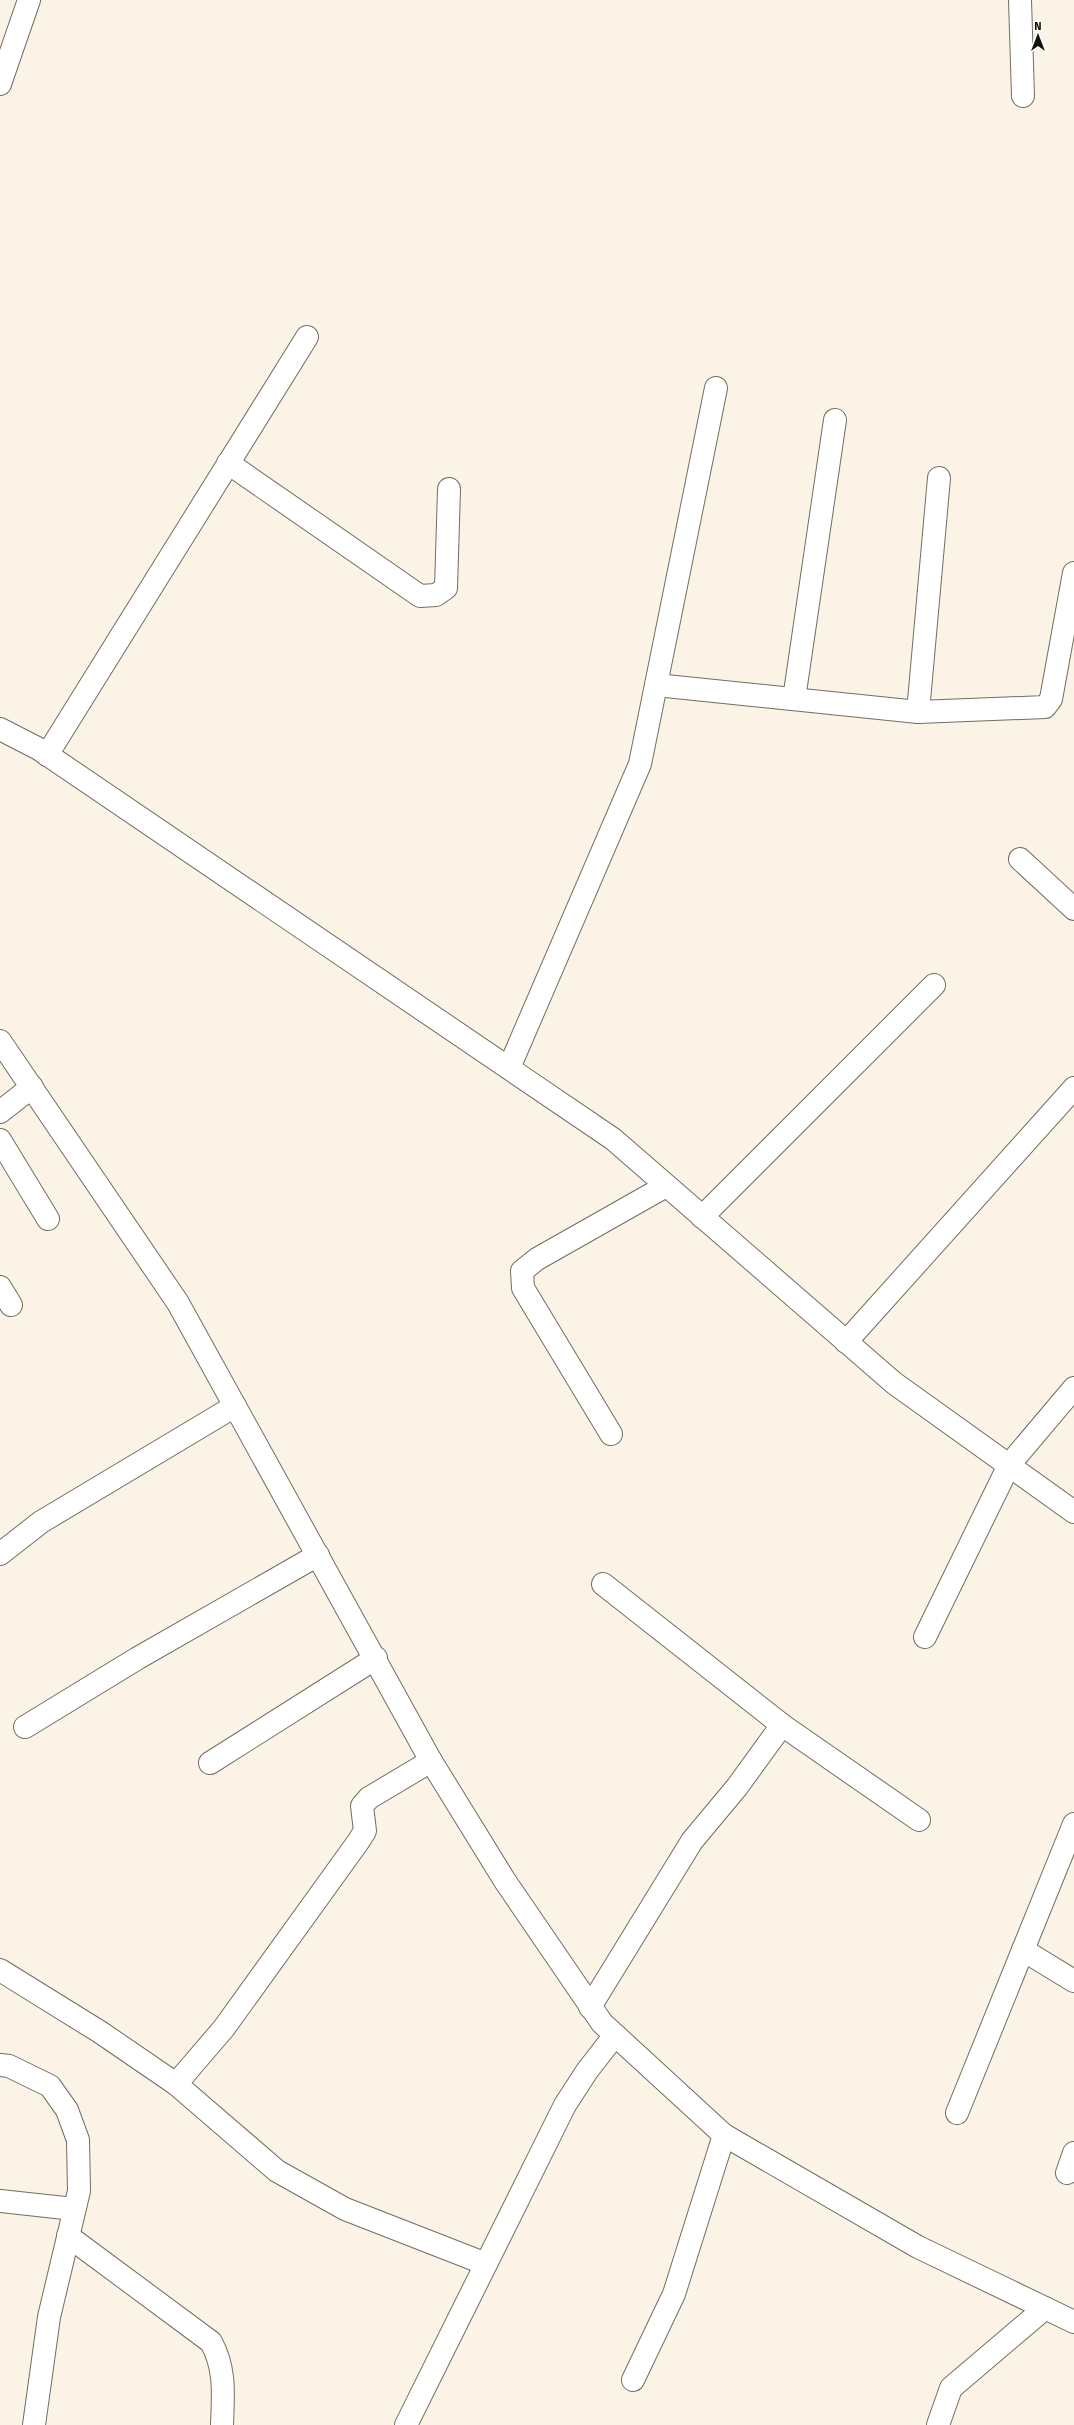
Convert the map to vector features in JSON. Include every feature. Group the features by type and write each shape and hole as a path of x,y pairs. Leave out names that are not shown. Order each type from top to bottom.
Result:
{"street":[{"path":"0,84 29,0"},
{"path":"1020,0 1023,96"},
{"path":"47,755 307,337"},
{"path":"509,1068 640,764 716,388"},
{"path":"794,700 835,420"},
{"path":"228,463 420,596 436,595 446,588 449,489"},
{"path":"918,712 939,478"},
{"path":"656,685 918,712 1045,707 1051,700 1074,573"},
{"path":"0,729 47,755 613,1139 894,1384 1074,1512"},
{"path":"1020,859 1074,910"},
{"path":"702,1217 934,985"},
{"path":"0,1041 178,1303 432,1761 505,1881 602,2023 724,2135 918,2247 1074,2322"},
{"path":"0,1112 32,1088"},
{"path":"846,1342 1074,1088"},
{"path":"0,1140 48,1219"},
{"path":"611,1434 523,1288 522,1271 537,1259 666,1186"},
{"path":"925,1637 1009,1465 1074,1388"},
{"path":"0,1554 41,1522 235,1406"},
{"path":"25,1727 138,1658 318,1555"},
{"path":"603,1584 782,1725 919,1820"},
{"path":"210,1763 376,1658"},
{"path":"590,2007 692,1841 737,1788 782,1725"},
{"path":"176,2084 224,2028 358,1842 365,1831 362,1806 369,1798 432,1761"},
{"path":"957,2113 1074,1824"},
{"path":"1023,1950 1074,1981"},
{"path":"0,1970 100,2032 176,2084 277,2171 345,2209 486,2264"},
{"path":"406,2425 565,2104 587,2071 615,2036"},
{"path":"0,2065 9,2066 50,2086 67,2110 78,2140 79,2192 49,2317 34,2425"},
{"path":"633,2380 674,2294 724,2135"},
{"path":"1067,2173 1074,2153"},
{"path":"0,2201 74,2209"},
{"path":"68,2236 211,2342 219,2356 223,2373 222,2425"},
{"path":"938,2425 952,2388 1046,2308"}]}
